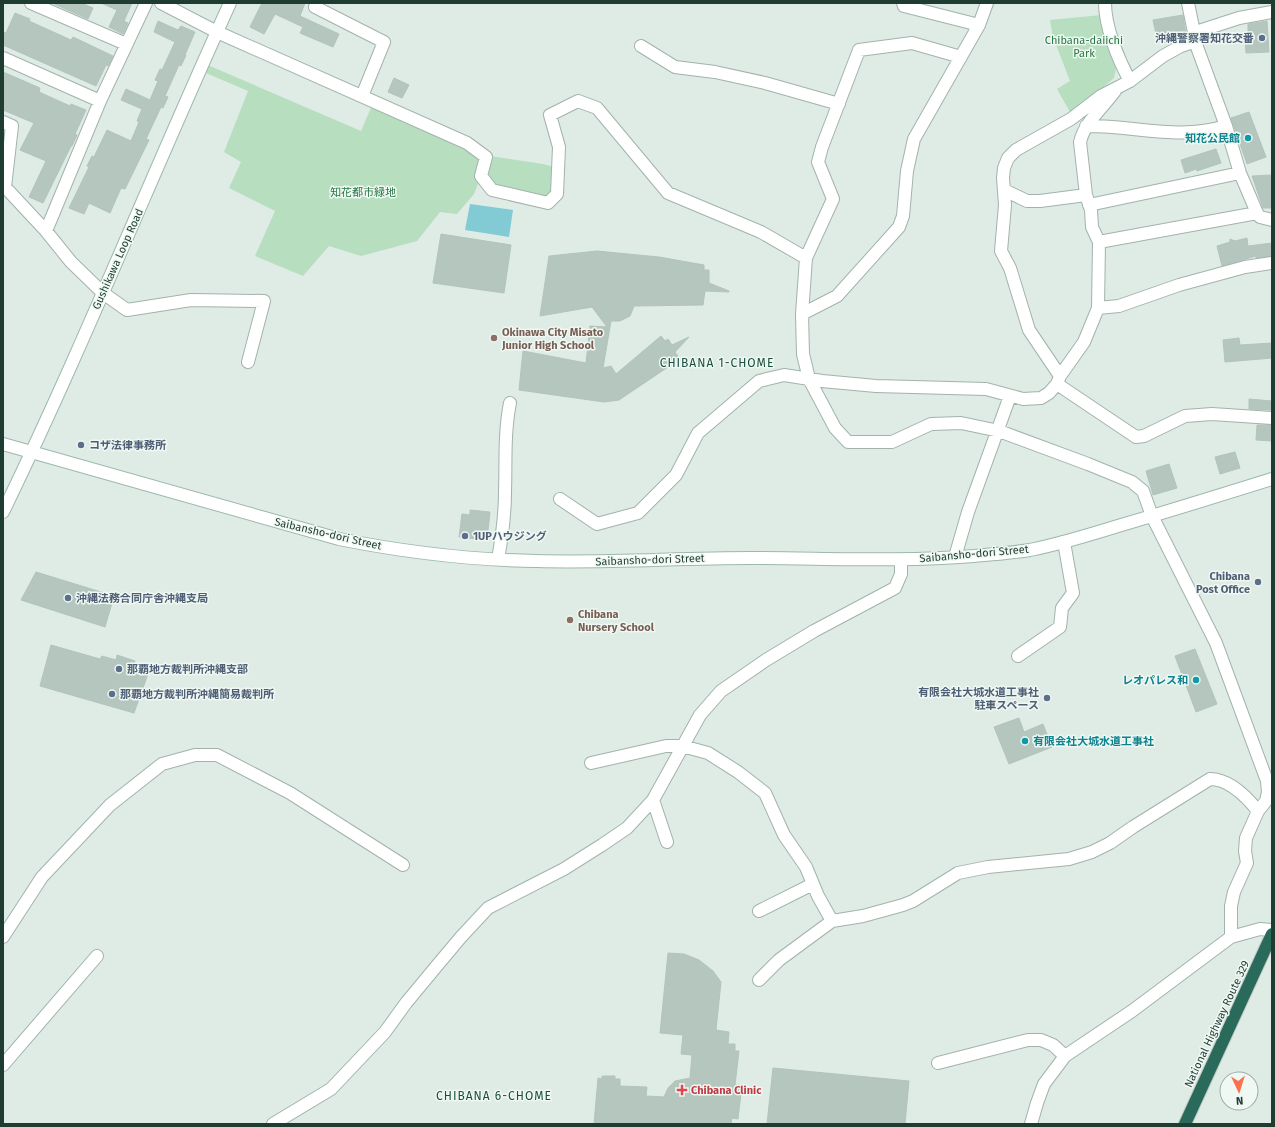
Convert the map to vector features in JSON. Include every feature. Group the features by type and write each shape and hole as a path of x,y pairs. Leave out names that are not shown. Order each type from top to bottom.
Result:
{"highway":[{"name":"National Highway Route 329","path":"1185,1124 1272,934"}],"street":[{"path":"31,3 126,44"},
{"path":"46,231 100,101 146,3"},
{"path":"161,3 217,32 468,143 486,157 481,176 492,190 548,203 557,194 559,147 550,115 578,101 597,108 668,193 761,232 806,258"},
{"name":"Gushikawa Loop Road","path":"3,512 104,293 230,3"},
{"path":"317,3 315,7 384,42 362,96"},
{"path":"903,3 904,6 979,25"},
{"path":"802,314 837,296 899,227 903,216 907,171 914,140 979,25 987,3"},
{"path":"1105,3 1105,12 1114,44 1130,81"},
{"path":"1188,3 1197,47 1226,126 1240,173 1257,213 1260,217 1272,220"},
{"path":"1272,12 1239,18 1199,31 1190,43 1181,46 1163,56 1130,81 1101,96 1072,119 1016,150 1008,158 1004,168 1003,178 1005,205 1001,251 1010,268 1029,330 1058,380 1136,437 1144,436 1185,416 1212,414 1272,418"},
{"path":"961,57 912,43 859,50 822,147 818,162 833,199 806,258 802,314 803,354 809,379 835,428 848,442 892,442 931,424 961,423 999,431 1132,482 1143,491 1152,516 1216,643 1267,781 1268,792 1266,801 1258,811 1246,838 1245,851 1247,864 1234,892 1231,937"},
{"path":"641,46 675,67 722,73 765,83 839,104"},
{"path":"3,58 100,101"},
{"path":"560,498 597,524 638,513 676,475 698,433 759,381 784,375 876,386 986,389 1023,398 1041,398 1048,393 1084,342 1098,308 1099,242 1092,226 1080,146 1082,134 1086,126 1110,99 1117,88"},
{"path":"3,122 12,126 5,187 46,231 71,262 104,293 128,310 191,300 264,301 248,362"},
{"path":"1086,126 1187,132 1210,131 1226,126"},
{"path":"1004,190 1027,201 1088,200 1240,173"},
{"path":"1099,242 1257,213"},
{"path":"1098,308 1119,306 1179,285 1245,267 1272,263"},
{"path":"955,557 968,512 995,437 999,431 1010,396"},
{"path":"498,559 505,493 505,446 510,403"},
{"name":"Saibansho-dori Street","path":"3,444 339,539 383,548 421,553 557,562 709,558 902,560 1030,550 1064,542 1272,479"},
{"path":"1018,656 1060,627 1062,608 1073,593 1064,542"},
{"path":"273,1124 331,1089 385,1032 406,1003 439,963 488,908 564,868 602,846 627,828 653,800 700,714 721,691 766,660 814,631 895,588 901,574 902,560"},
{"path":"591,763 666,746 682,746 708,753 738,772 765,793 784,834 806,867 818,896 832,921"},
{"path":"3,937 42,877 110,805 162,764 195,755 217,755 290,793 403,865"},
{"path":"759,980 779,960 832,921 863,916 903,905 913,901 958,873 988,867 1069,859 1092,852 1110,843 1210,779 1217,779 1228,784 1250,801 1258,811"},
{"path":"653,800 667,842"},
{"path":"759,911 813,884"},
{"path":"1031,1124 1036,1103 1044,1084 1066,1056 1132,1011 1231,937 1260,930 1272,930"},
{"path":"3,1065 97,956"},
{"path":"938,1063 1028,1040 1041,1040 1052,1045 1066,1056"}],"green space":[{"name":"Chibana-daiichi Park","path":"1102,15 1116,69 1114,78 1070,112 1057,89 1070,81 1053,37 1050,20"},
{"name":"知花都市緑地","path":"203,63 361,131 373,103 483,155 543,164 558,168 548,203 492,190 481,176 474,194 457,214 440,212 417,241 361,256 329,246 303,276 255,256 275,211 229,188 241,162 224,152 248,91 199,70"}],"water":[{"path":"470,204 513,210 509,237 465,230"}],"building":[{"path":"52,3 81,3 93,8 88,19"},
{"path":"101,3 132,3 124,21 128,23 123,34 109,27 117,10"},
{"path":"262,3 305,3 300,16 339,34 333,47 300,33 303,27 275,14 264,34 250,27"},
{"path":"15,13 71,40 73,37 113,56 108,66 106,65 96,86 3,45 3,32 6,33"},
{"path":"1183,15 1185,37 1175,41 1161,43 1159,34 1156,34 1153,20"},
{"path":"158,21 178,30 181,26 195,32 181,66 179,65 165,96 168,97 163,108 161,107 146,139 149,140 125,189 121,188 110,213 89,203 84,214 69,208 89,167 87,166 92,156 94,157 107,130 131,141 139,122 137,121 142,109 121,100 126,89 150,100 158,81 155,80 160,69 162,70 175,42 154,32"},
{"path":"1267,21 1269,52 1246,53 1245,35 1248,34 1248,24"},
{"path":"3,72 40,88 39,92 70,106 71,104 86,110 75,134 77,135 72,146 43,203 29,197 46,161 20,150 34,123 3,110"},
{"path":"394,78 409,85 402,98 388,92"},
{"name":"知花公民館","path":"1249,112 1266,157 1247,164 1231,118"},
{"path":"1216,149 1221,163 1197,171 1196,169 1185,173 1181,160"},
{"path":"1272,175 1272,208 1263,208 1252,176"},
{"path":"441,234 511,245 504,293 433,283"},
{"path":"1247,238 1248,246 1272,243 1272,256 1256,258 1256,256 1222,266 1217,246 1230,242 1230,239 1235,241"},
{"path":"597,251 659,257 704,265 704,270 709,270 709,283 729,292 705,291 703,305 634,306 630,316 620,321 611,321 603,368 611,366 616,374 661,336 665,341 668,339 672,345 689,337 675,352 680,359 619,400 604,402 519,390 523,351 586,363 590,326 607,327 592,307 540,316 549,256"},
{"path":"1239,338 1240,345 1272,343 1272,358 1225,362 1223,340"},
{"path":"1249,399 1272,401 1272,410 1249,409"},
{"path":"1257,425 1272,425 1272,441 1256,440"},
{"path":"1235,452 1240,468 1220,474 1215,457"},
{"path":"1169,464 1177,488 1153,495 1146,471"},
{"path":"470,510 490,512 487,540 459,537 462,514 470,515"},
{"name":"沖縄法務合同庁舎沖縄支局","path":"36,572 114,596 105,627 21,600"},
{"path":"51,645 100,659 102,656 116,660 117,655 135,661 133,669 148,674 134,713 40,686"},
{"name":"レオパレス和","path":"1195,649 1217,704 1196,712 1175,656"},
{"name":"有限会社大城水道工事社","path":"1019,718 1024,732 1043,724 1052,747 1009,764 994,727"},
{"path":"668,953 684,954 699,960 713,971 721,982 716,1030 729,1032 728,1044 735,1044 735,1051 739,1051 735,1085 742,1085 738,1119 732,1118 731,1124 594,1124 598,1078 602,1079 602,1076 615,1076 615,1079 620,1079 620,1086 647,1087 646,1096 664,1097 668,1088 675,1081 690,1078 692,1055 681,1054 683,1035 660,1033"},
{"path":"773,1068 909,1081 905,1124 767,1124"}],"place":[{"name":"沖縄警察署知花交番","path":"1262,38"},
{"name":"知花公民館","path":"1248,138"},
{"name":"Okinawa City Misato Junior High School","path":"494,338"},
{"name":"コザ法律事務所","path":"81,445"},
{"name":"1UPハウジング","path":"465,536"},
{"name":"Chibana Post Office","path":"1258,582"},
{"name":"沖縄法務合同庁舎沖縄支局","path":"68,598"},
{"name":"Chibana Nursery School","path":"570,620"},
{"name":"那覇地方裁判所沖縄支部","path":"119,669"},
{"name":"レオパレス和","path":"1196,680"},
{"name":"那覇地方裁判所沖縄簡易裁判所","path":"112,694"},
{"name":"有限会社大城水道工事社 駐車スペース","path":"1047,698"},
{"name":"有限会社大城水道工事社","path":"1025,741"},
{"name":"Chibana Clinic","path":"682,1090"}],"district":[{"name":"CHIBANA 1-CHOME","path":"717,363"},
{"name":"CHIBANA 6-CHOME","path":"494,1096"}]}
